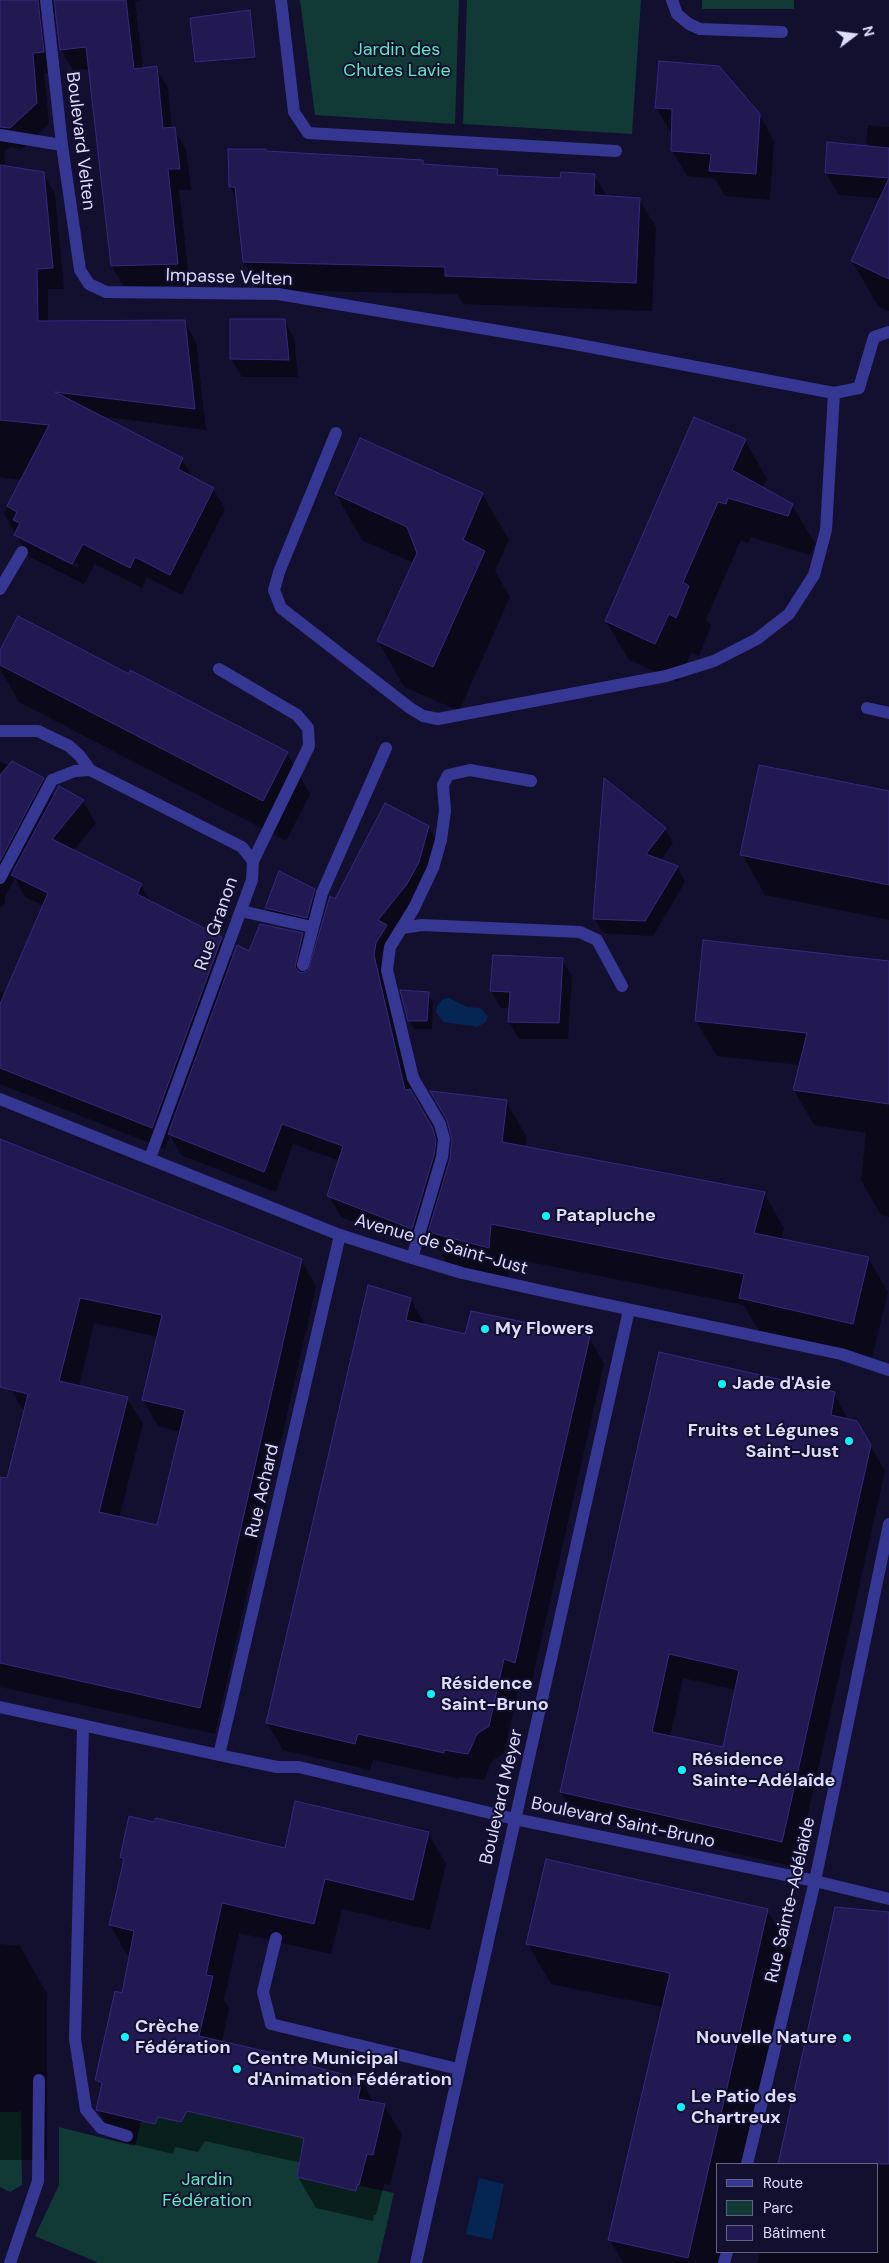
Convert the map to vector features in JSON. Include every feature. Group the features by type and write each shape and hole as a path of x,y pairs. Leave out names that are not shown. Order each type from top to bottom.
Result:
{"street":[{"name":"Boulevard Velten","path":"46,0 62,144 80,270 89,284"},
{"path":"281,0 294,112 308,133 616,151"},
{"path":"672,0 677,14 689,24 700,29 782,32"},
{"path":"0,135 62,144"},
{"name":"Impasse Velten","path":"89,284 106,292 278,294 368,311 564,342 834,393"},
{"path":"336,433 278,572 274,590 281,608 410,708 423,716 438,719 674,674 714,661 757,639 789,614 814,575 826,530 834,393 859,388 874,337 889,332"},
{"path":"0,589 22,552"},
{"path":"219,669 297,715 308,728 309,746 252,861"},
{"path":"867,708 889,713"},
{"name":"Rue Granon","path":"0,731 38,731 68,746 80,756 90,770 242,847 252,861 252,880 150,1158"},
{"path":"303,965 322,893 386,748"},
{"path":"0,878 52,780 75,770 90,770"},
{"path":"412,1258 442,1157 444,1139 440,1124 413,1078 387,970 390,947 414,908 434,868 441,840 445,811 443,785 448,775 470,770 531,780"},
{"path":"241,911 312,927"},
{"path":"402,928 422,925 580,932 597,940 622,986"},
{"name":"Avenue de Saint-Just","path":"0,1099 340,1235 412,1258 462,1273 841,1354 889,1370"},
{"name":"Rue Achard","path":"219,1755 340,1235"},
{"name":"Boulevard Meyer","path":"416,2263 458,2069 630,1310"},
{"name":"Rue Sainte-Adélaïde","path":"747,2163 815,1881 889,1524"},
{"name":"Boulevard Saint-Bruno","path":"0,1707 219,1755 277,1766 298,1767 515,1819 815,1881 889,1899"},
{"path":"83,1726 75,2039 86,2110 101,2128 127,2136"},
{"path":"276,1938 263,1992 271,2024 458,2069"},
{"path":"10,2263 38,2181 39,2080"}],"green space":[{"name":"Jardin des Chutes Lavie","path":"300,0 459,0 455,124 315,115"},
{"path":"467,0 641,0 632,134 463,124"},
{"path":"702,0 794,0 794,9 702,9"},
{"path":"21,2110 22,2185 10,2192 0,2187 0,2112 19,2112"},
{"name":"Jardin Fédération","path":"182,2110 304,2138 297,2177 355,2191 357,2185 394,2193 378,2263 99,2263 35,2236 59,2185 59,2127 135,2146 141,2121 155,2124 158,2117 180,2122"}],"water":[{"path":"449,998 467,1007 480,1008 488,1016 486,1022 477,1027 444,1022 436,1013 437,1006 443,999"},
{"path":"479,2178 504,2184 492,2240 466,2234"}],"building":[{"path":"0,0 38,0 44,52 33,53 37,103 10,128 0,127"},
{"path":"54,0 126,0 134,69 157,66 163,128 175,127 180,169 168,169 178,264 111,266 86,47 60,50"},
{"path":"250,10 255,57 195,62 190,18"},
{"path":"659,61 719,66 760,114 756,174 709,171 711,154 671,151 672,109 655,108"},
{"path":"827,142 889,148 889,178 825,173"},
{"path":"228,149 266,149 266,151 423,160 423,164 498,169 497,175 560,178 561,172 595,174 594,195 640,198 636,283 445,276 445,267 243,262 235,187 229,187"},
{"path":"0,165 44,172 53,268 37,269 38,321 185,320 195,409 55,392 183,458 178,469 214,488 170,575 135,557 130,568 83,544 72,564 14,535 20,523 13,520 17,512 7,506 49,425 0,420"},
{"path":"889,178 889,279 851,261"},
{"path":"230,319 285,319 289,360 230,359"},
{"path":"694,417 746,439 732,470 793,504 788,516 728,498 726,504 718,502 683,582 689,586 676,618 669,614 655,644 605,621"},
{"path":"360,438 483,493 463,540 485,551 433,667 377,641 417,553 407,527 335,494"},
{"path":"18,616 129,674 130,670 288,752 263,801 0,665 0,650"},
{"path":"12,761 44,778 0,861 0,775"},
{"path":"759,765 889,791 889,885 740,855"},
{"path":"604,778 666,828 646,854 678,866 645,921 593,919"},
{"path":"59,786 84,800 52,839 142,884 137,894 222,937 152,1128 0,1068 0,1004 48,893 11,875"},
{"path":"385,803 429,826 419,862 407,884 378,920 387,925 376,943 374,955 405,1090 410,1089 432,1127 436,1140 434,1155 412,1229 327,1196 343,1146 282,1124 264,1172 168,1134 237,945 249,951 260,924 303,933 295,967 300,973 308,971 330,896 335,899"},
{"path":"279,871 315,889 307,918 265,908"},
{"path":"703,940 889,961 889,1104 793,1090 807,1033 695,1021"},
{"path":"493,955 563,958 559,1023 508,1022 510,992 490,991"},
{"path":"400,990 429,992 427,1021 408,1021"},
{"path":"430,1091 507,1100 502,1142 765,1192 754,1233 869,1257 853,1324 739,1298 744,1274 491,1224 489,1248 428,1232 450,1159 452,1140 447,1120"},
{"path":"0,1139 302,1259 200,1708 0,1663 0,1477 7,1478 28,1394 0,1387","holes":["80,1298 162,1315 142,1400 185,1410 157,1525 99,1512 128,1397 59,1381"]},
{"path":"368,1285 411,1298 406,1320 465,1334 471,1311 590,1336 515,1663 504,1659 489,1726 477,1734 468,1754 444,1750 444,1753 358,1734 355,1744 266,1723"},
{"path":"659,1352 835,1392 831,1415 857,1421 871,1445 782,1842 560,1792","holes":["669,1654 739,1670 723,1747 652,1732"]},
{"path":"295,1801 429,1832 413,1900 325,1879 314,1924 222,1903 206,1975 213,1976 199,2036 312,2062 311,2066 362,2079 358,2099 385,2104 373,2155 367,2154 356,2191 297,2177 304,2138 187,2111 181,2122 158,2117 155,2124 96,2110 102,2083 95,2080 115,1991 122,1993 134,1931 109,1925 124,1859 120,1857 129,1816 154,1822 156,1818 285,1848"},
{"name":"Le Patio des Chartreux","path":"546,1859 768,1909 688,2258 608,2240 670,1973 526,1944"},
{"name":"Nouvelle Nature","path":"835,1907 889,1912 889,2164 778,2163"}],"place":[{"name":"Patapluche","path":"546,1216"},
{"name":"My Flowers","path":"485,1329"},
{"name":"Jade d'Asie","path":"722,1384"},
{"name":"Fruits et Légunes Saint-Just","path":"849,1441"},
{"name":"Résidence Saint-Bruno","path":"431,1694"},
{"name":"Résidence Sainte-Adélaîde","path":"682,1770"},
{"name":"Crèche Fédération","path":"125,2037"},
{"name":"Nouvelle Nature","path":"847,2038"},
{"name":"Centre Municipal d'Animation Fédération","path":"237,2069"},
{"name":"Le Patio des Chartreux","path":"681,2107"}]}
